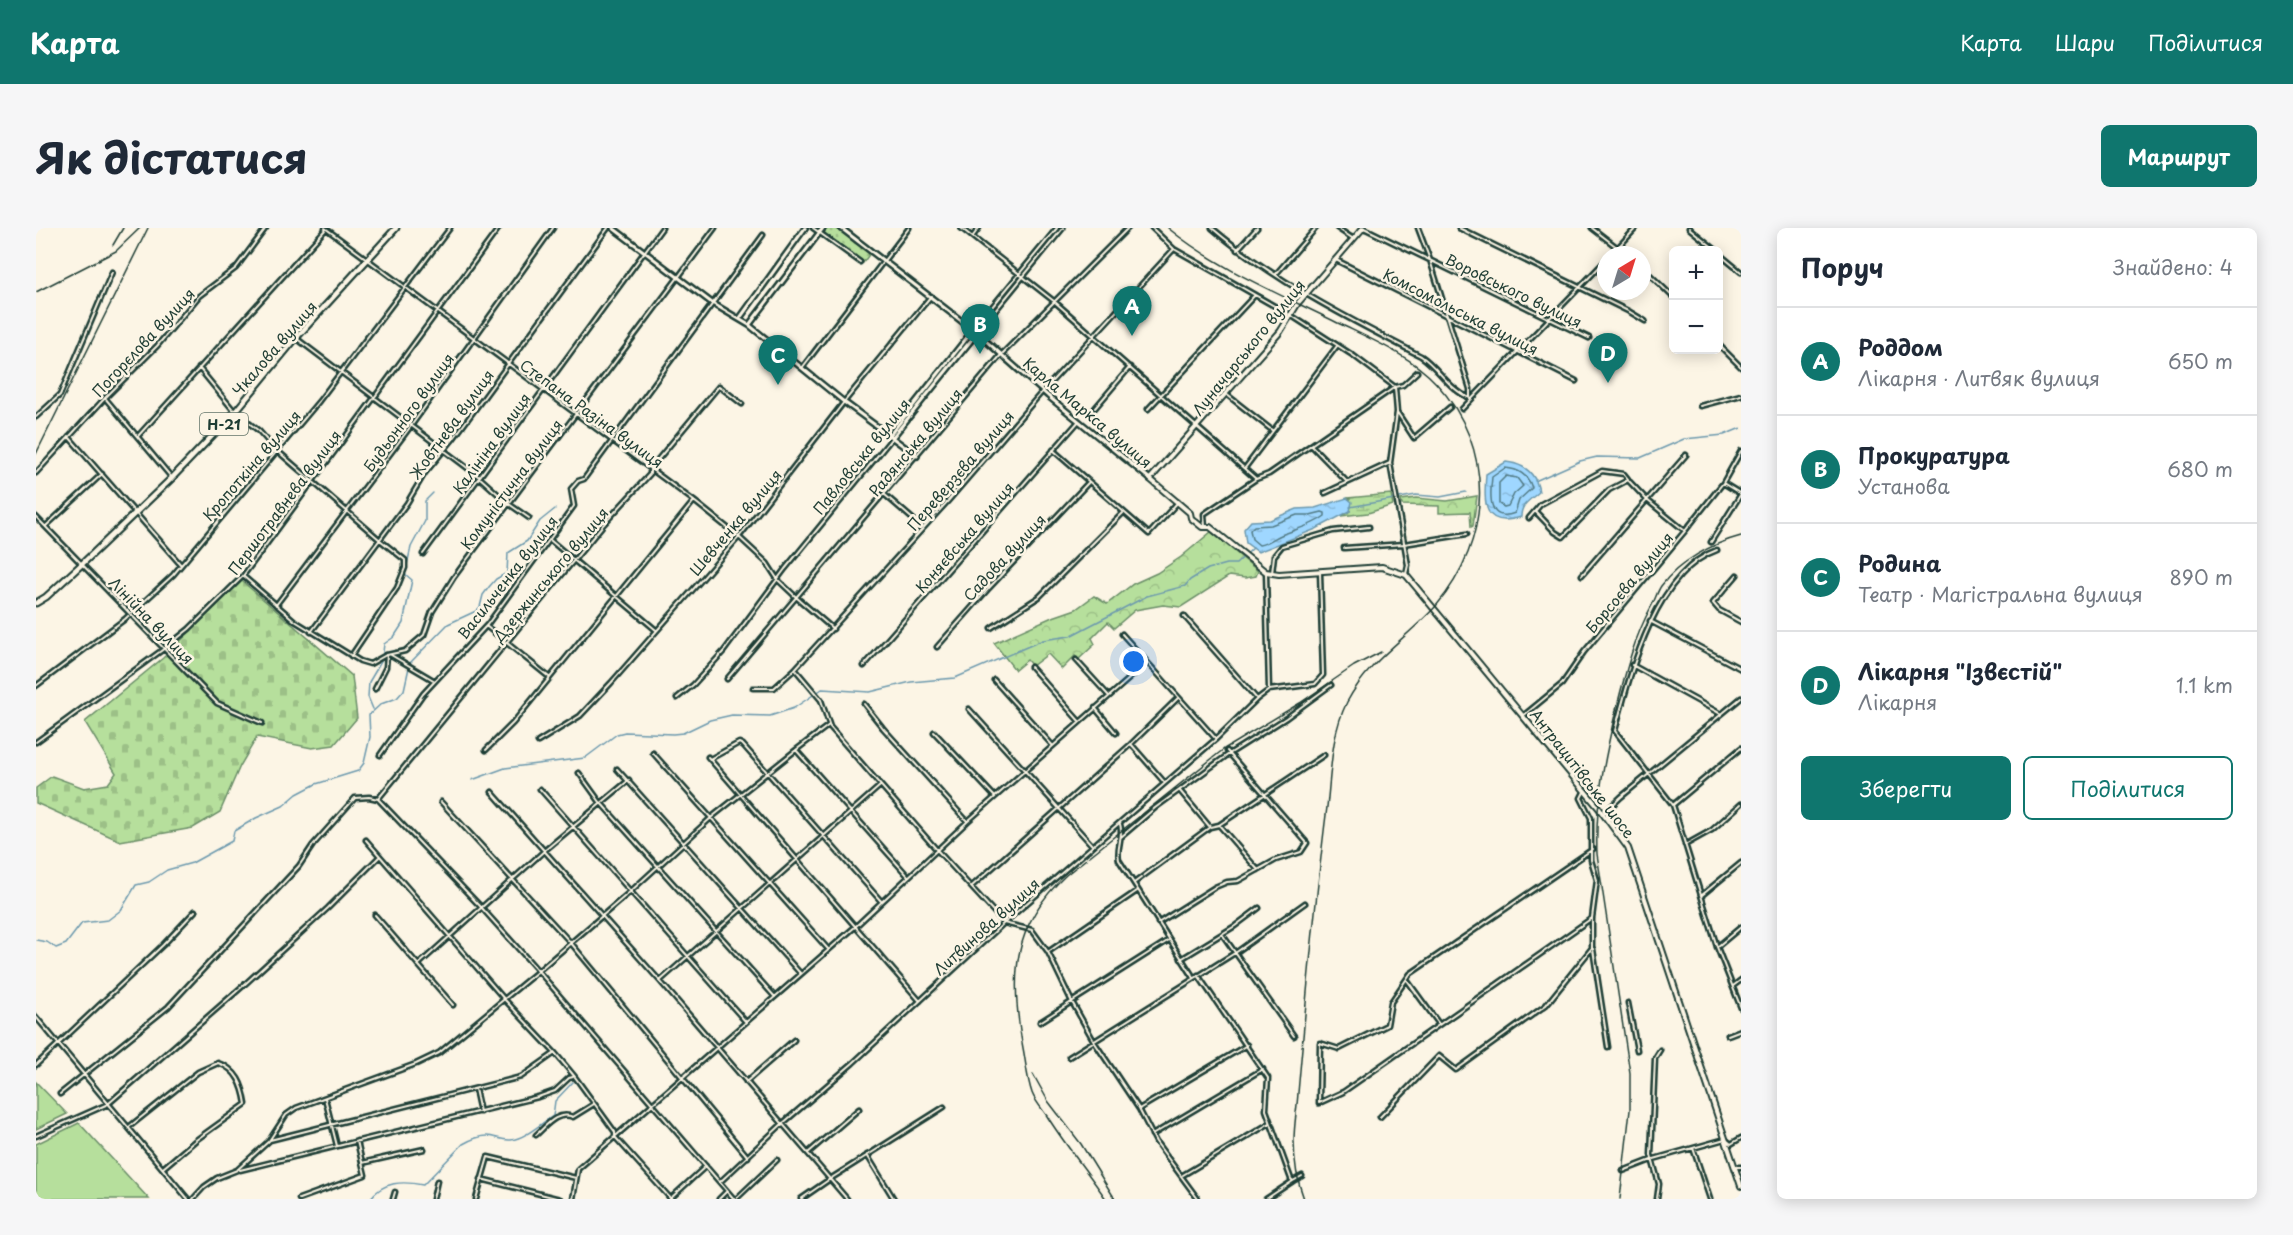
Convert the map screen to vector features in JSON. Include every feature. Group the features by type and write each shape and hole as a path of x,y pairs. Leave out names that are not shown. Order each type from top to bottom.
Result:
{"main road":[{"name":"Чкалова вулиця","path":"36,603 46,597 82,564 172,478 235,412 296,338 396,228"},
{"name":"Луначарського вулиця","path":"1150,479 1198,427 1292,316 1298,303 1364,228"},
{"name":"Карла Маркса вулиця","path":"1150,479 1190,513 1191,518 1202,527 1208,527"},
{"path":"1208,527 1266,572 1320,572 1382,567 1406,575"},
{"name":"Антрацитівське шосе","path":"1406,575 1603,814 1631,856 1741,1186"}],"street":[{"name":"Погорєлова вулиця","path":"36,472 157,345 199,296 236,268 266,228"},
{"path":"138,436 326,228"},
{"name":"Степана Разіна вулиця","path":"326,228 694,501 739,537 766,563 778,580 833,629"},
{"name":"Кропоткіна вулиця","path":"36,686 131,614 181,565 234,500 278,452 450,228"},
{"name":"Першотравнева вулиця","path":"36,742 189,629 243,576 500,228"},
{"name":"Будьонного вулиця","path":"276,605 475,339 553,228"},
{"name":"Жовтнева вулиця","path":"311,632 407,503 425,472 444,452 608,228"},
{"path":"613,228 712,303 740,318 844,402 917,456"},
{"name":"Калініна вулиця","path":"423,554 662,228"},
{"name":"Комуністична вулиця","path":"385,655 405,651 424,635 432,612 454,577 577,416 715,228"},
{"path":"740,318 805,228"},
{"path":"813,228 860,262"},
{"path":"749,325 823,228"},
{"name":"Карла Маркса вулиця","path":"841,228 931,296 1042,392 1150,479"},
{"path":"802,368 909,228"},
{"path":"961,228 1055,302 1256,479"},
{"path":"973,236 979,228"},
{"name":"Павловська вулиця","path":"677,698 693,685 724,651 785,569 1057,228"},
{"name":"Павловська вулиця","path":"975,332 1063,228"},
{"name":"Радянська вулиця","path":"727,679 1001,355 1128,228"},
{"path":"1152,228 1174,249 1292,316 1395,387 1397,412 1390,463 1408,565 1406,575"},
{"path":"1212,228 1237,250 1306,295 1429,361 1453,389 1470,398"},
{"path":"1237,250 1257,228"},
{"path":"1276,274 1316,228"},
{"path":"1337,228 1353,239"},
{"name":"Воровського вулиця","path":"1364,228 1589,338"},
{"path":"1418,228 1470,389 1468,404"},
{"path":"1459,228 1645,321"},
{"path":"1592,228 1615,246"},
{"path":"1620,246 1636,228"},
{"path":"1689,228 1710,246"},
{"name":"Васильченка вулиця","path":"380,755 413,707 486,626 550,540 574,506 571,489 578,481 584,479 763,235"},
{"name":"Переверзєва вулиця","path":"753,688 774,688 795,669 1042,392 1174,249"},
{"path":"1723,257 1741,272"},
{"name":"Комсомольська вулиця","path":"1336,260 1576,381"},
{"path":"1462,409 1597,270"},
{"path":"36,417 60,395 112,272"},
{"path":"1651,276 1669,293"},
{"path":"1148,409 1255,295"},
{"name":"Шевченка вулиця","path":"538,742 580,716 739,537 844,402 931,296"},
{"path":"296,338 478,476 509,504 529,518"},
{"path":"1245,468 1338,346"},
{"path":"1723,348 1741,367"},
{"path":"199,368 235,412 259,431 278,452 405,560 405,568 397,588 351,656"},
{"path":"1095,408 1130,368"},
{"path":"1208,527 1204,514 1256,479 1269,474 1395,387 1403,385 1417,372"},
{"name":"Дзержинського вулиця","path":"378,799 603,526 650,474 650,469 719,386 742,404"},
{"path":"1226,394 1273,430"},
{"path":"1700,406 1741,395"},
{"path":"105,398 172,478"},
{"path":"1397,412 1414,438 1450,407"},
{"name":"Коняєвська вулиця","path":"864,666 1079,421"},
{"path":"69,437 181,565"},
{"path":"1311,445 1347,482"},
{"path":"1053,450 1149,534 1178,502"},
{"name":"Борсоєва вулиця","path":"1523,716 1562,684 1584,652 1723,483 1741,451"},
{"path":"1582,575 1686,455"},
{"path":"1325,493 1390,463"},
{"path":"1529,518 1541,504 1553,496 1602,471 1624,474 1647,500 1685,531"},
{"path":"46,526 102,474"},
{"path":"1535,511 1563,537 1609,490 1628,480"},
{"name":"Садова вулиця","path":"937,647 1088,483"},
{"path":"1711,542 1741,494 1723,483"},
{"path":"884,494 923,528"},
{"path":"486,750 513,723 694,501"},
{"path":"991,628 1039,597 1124,512"},
{"name":"Лінійна вулиця","path":"36,518 218,703 262,723"},
{"path":"1272,573 1276,550 1282,546 1333,531 1369,527"},
{"path":"1344,548 1404,544 1467,534"},
{"path":"550,540 656,630"},
{"path":"1717,550 1701,557 1686,570 1667,593 1650,621 1632,665 1616,731 1673,805 1717,947 1741,1008"},
{"path":"1266,572 1269,690 1315,684 1323,675 1320,572"},
{"path":"1737,575 1713,603 1719,610 1741,622"},
{"path":"243,576 311,632 351,656 370,664 385,655"},
{"path":"1184,616 1257,699"},
{"path":"1650,621 1741,669"},
{"path":"486,626 549,677"},
{"path":"1122,634 1216,739"},
{"path":"385,655 435,681"},
{"path":"375,689 386,667 385,655"},
{"path":"1076,660 1108,696"},
{"path":"573,1199 578,1169 856,926 968,821 1147,663"},
{"path":"1632,665 1721,714"},
{"path":"1031,667 1080,722"},
{"path":"795,669 821,700 829,725 937,850 1004,923 1032,930 1048,952 1095,1043 1139,1109 1152,1135 1198,1199"},
{"path":"994,680 1053,747"},
{"path":"1121,837 1228,753 1286,718 1331,685"},
{"name":"Литвинова вулиця","path":"720,1182 1004,923 1216,739 1269,690"},
{"path":"971,887 1131,744 1178,698"},
{"path":"1603,814 1741,698"},
{"path":"864,704 968,821"},
{"path":"1095,708 1116,733"},
{"path":"969,709 1092,845"},
{"path":"237,1170 269,1141 286,1115 296,1108 416,1064 439,1053 505,1000 632,891 740,794 829,725"},
{"path":"934,732 995,797"},
{"path":"882,902 743,745 739,743 709,758 920,1001"},
{"path":"1131,744 1165,783"},
{"path":"1673,805 1741,748"},
{"path":"796,750 908,876"},
{"path":"653,753 828,949"},
{"path":"1158,923 1215,887 1227,882 1238,881 1276,860 1301,852 1307,843 1228,753"},
{"path":"1134,883 1210,827 1219,825 1265,796 1324,755"},
{"path":"617,769 800,973"},
{"path":"579,773 600,802 775,997"},
{"path":"418,965 544,851 628,780"},
{"path":"660,981 880,786"},
{"path":"540,789 746,1022"},
{"path":"1180,791 1210,827"},
{"path":"492,792 603,915 847,1199"},
{"path":"1584,792 1581,798 1591,818 1592,860 1597,880 1592,918 1592,948 1608,1047"},
{"path":"60,1094 84,1077 174,1001 298,866 313,845 355,798 369,797 378,799 482,907 735,1199 777,1160"},
{"path":"441,802 571,943 748,1157"},
{"path":"1685,845 1712,830 1741,804"},
{"path":"1119,823 1122,830 1118,857 1194,978"},
{"path":"1219,825 1258,870"},
{"path":"366,840 505,1000 555,1053 615,1132 615,1137 671,1199 706,1166"},
{"path":"1592,918 1343,1092 1318,1103 1320,1043 1339,1048 1387,1025 1391,1002 1416,968 1593,849"},
{"path":"36,1136 108,1104 236,993 328,908 379,857"},
{"path":"1702,895 1741,863"},
{"path":"1048,952 1138,891"},
{"path":"1069,1057 1095,1043 1236,952 1305,903"},
{"path":"1181,959 1259,908"},
{"path":"36,1065 164,945 195,911"},
{"path":"375,915 453,1005"},
{"path":"1717,947 1741,927"},
{"path":"1222,934 1294,1036"},
{"path":"1041,1022 1169,940"},
{"path":"1380,1117 1439,1056 1456,1070 1546,1005 1592,948"},
{"path":"1198,975 1268,1078 1266,1110 1293,1181"},
{"path":"1407,980 1439,1025"},
{"path":"1733,986 1741,980"},
{"path":"1628,1003 1637,1050"},
{"path":"36,1017 188,1199"},
{"path":"1728,1035 1741,1030"},
{"path":"747,1082 795,1040"},
{"path":"1139,1109 1247,1045"},
{"path":"1657,1199 1659,1184 1654,1159 1651,1155 1655,1058 1660,1050"},
{"path":"269,1141 521,1077 555,1053"},
{"path":"129,1127 198,1072 218,1063 227,1066 236,1075 244,1092 246,1104 195,1140 163,1168"},
{"path":"1152,1135 1263,1069"},
{"path":"193,1199 217,1178 237,1170 480,1112 555,1091 569,1078 575,1077"},
{"path":"475,1089 480,1112"},
{"path":"325,1098 338,1146"},
{"path":"536,1135 557,1117 565,1114 573,1117 594,1103"},
{"path":"801,1199 944,1107"},
{"path":"808,1153 859,1109"},
{"path":"1182,1176 1270,1123"},
{"path":"1623,1171 1654,1159 1725,1139 1731,1144 1741,1138"},
{"path":"299,1199 365,1175 357,1142"},
{"path":"1693,1148 1710,1199"},
{"path":"362,1163 424,1149"},
{"path":"867,1155 894,1199"},
{"path":"476,1199 488,1157 576,1178"},
{"path":"1735,1167 1741,1167"},
{"path":"1266,1199 1302,1176"},
{"path":"481,1179 560,1199"},
{"path":"433,1199 437,1181"},
{"path":"718,1199 728,1191"},
{"path":"393,1199 395,1192"}],"green space":[{"path":"828,228 839,228 871,252 863,263 824,233"},
{"path":"1391,494 1393,505 1368,513 1341,516 1350,511 1350,499 1347,498"},
{"path":"1477,496 1471,527 1470,512 1439,513 1439,506 1402,505 1401,500 1416,498 1447,501"},
{"path":"1211,532 1258,571 1256,576 1245,578 1229,576 1181,607 1163,605 1135,610 1114,628 1108,622 1092,638 1095,644 1078,660 1075,656 1062,669 1048,654 1032,666 1027,660 1015,670 994,643 1076,609 1094,596 1107,604 1133,584 1157,573 1181,557"},
{"path":"242,581 352,676 357,718 334,745 312,748 257,737 240,766 220,812 193,828 120,841 36,803 36,788 52,776 84,788 108,784 116,773 85,722 163,658"},
{"path":"36,1082 67,1114 36,1129"},
{"path":"79,1123 149,1199 36,1199 36,1144"}],"water":[{"path":"1506,462 1524,467 1535,480 1539,492 1524,506 1521,517 1508,520 1492,516 1488,511 1485,495 1486,474"},
{"path":"1347,498 1352,502 1350,511 1316,529 1258,552 1246,543 1244,529 1251,521 1270,520 1297,509 1315,508"}],"waterway":[{"path":"1535,481 1580,461 1597,457 1640,458 1684,439 1724,435 1741,428"},
{"path":"1350,507 1416,495 1440,497 1466,492"},
{"path":"373,709 368,697 369,682 382,660 384,644 394,637 403,623 412,580 405,574 411,547 425,521 425,501 433,493"},
{"path":"36,940 47,942 56,948 66,944 82,923 108,920 121,910 136,885 149,882 167,870 192,863 232,841 234,831 283,806 297,794 316,784 358,771 364,763 370,737 369,715 381,704 397,698 404,690 410,663 448,624 480,607 483,595 489,587 496,579 507,573 508,553 527,541 540,521 555,509"},
{"path":"472,780 505,768 585,758 617,734 625,732 683,733 710,720 732,715 770,716 794,708 822,689 870,692 911,682 955,678 1043,640 1070,636 1147,596 1185,586 1190,580 1208,569 1236,564 1253,548"},
{"path":"370,1199 381,1189 394,1184 423,1185 463,1144 472,1140 487,1136 511,1140 527,1134 553,1116 555,1101 573,1082"}],"railway":[{"path":"113,245 123,228"},
{"path":"36,292 116,251 140,228"},
{"path":"36,454 148,228"},
{"path":"1168,228 1187,243 1229,269 1378,343 1426,373 1456,409 1469,436 1477,465 1480,494 1476,524 1468,552 1455,580 1436,606 1366,674 1347,702 1338,727 1332,753 1294,1129 1295,1163 1304,1199"},
{"path":"1620,1199 1630,1110 1630,1073 1597,854 1599,798 1605,761 1631,655 1660,588 1687,561 1719,544 1741,536"},
{"path":"1106,1199 1037,1102 1029,1082 1016,999 1016,976 1025,934 1034,914 1048,894 1066,875 1224,749 1300,703 1354,666 1381,652"},
{"path":"1033,1074 1048,1101 1081,1144 1115,1199"}],"place":[{"name":"Роддом","path":"1132,336"},
{"name":"Прокуратура","path":"980,354"},
{"name":"Лікарня \"Ізвєстій\"","path":"1608,383"},
{"name":"Родина","path":"778,385"}]}
